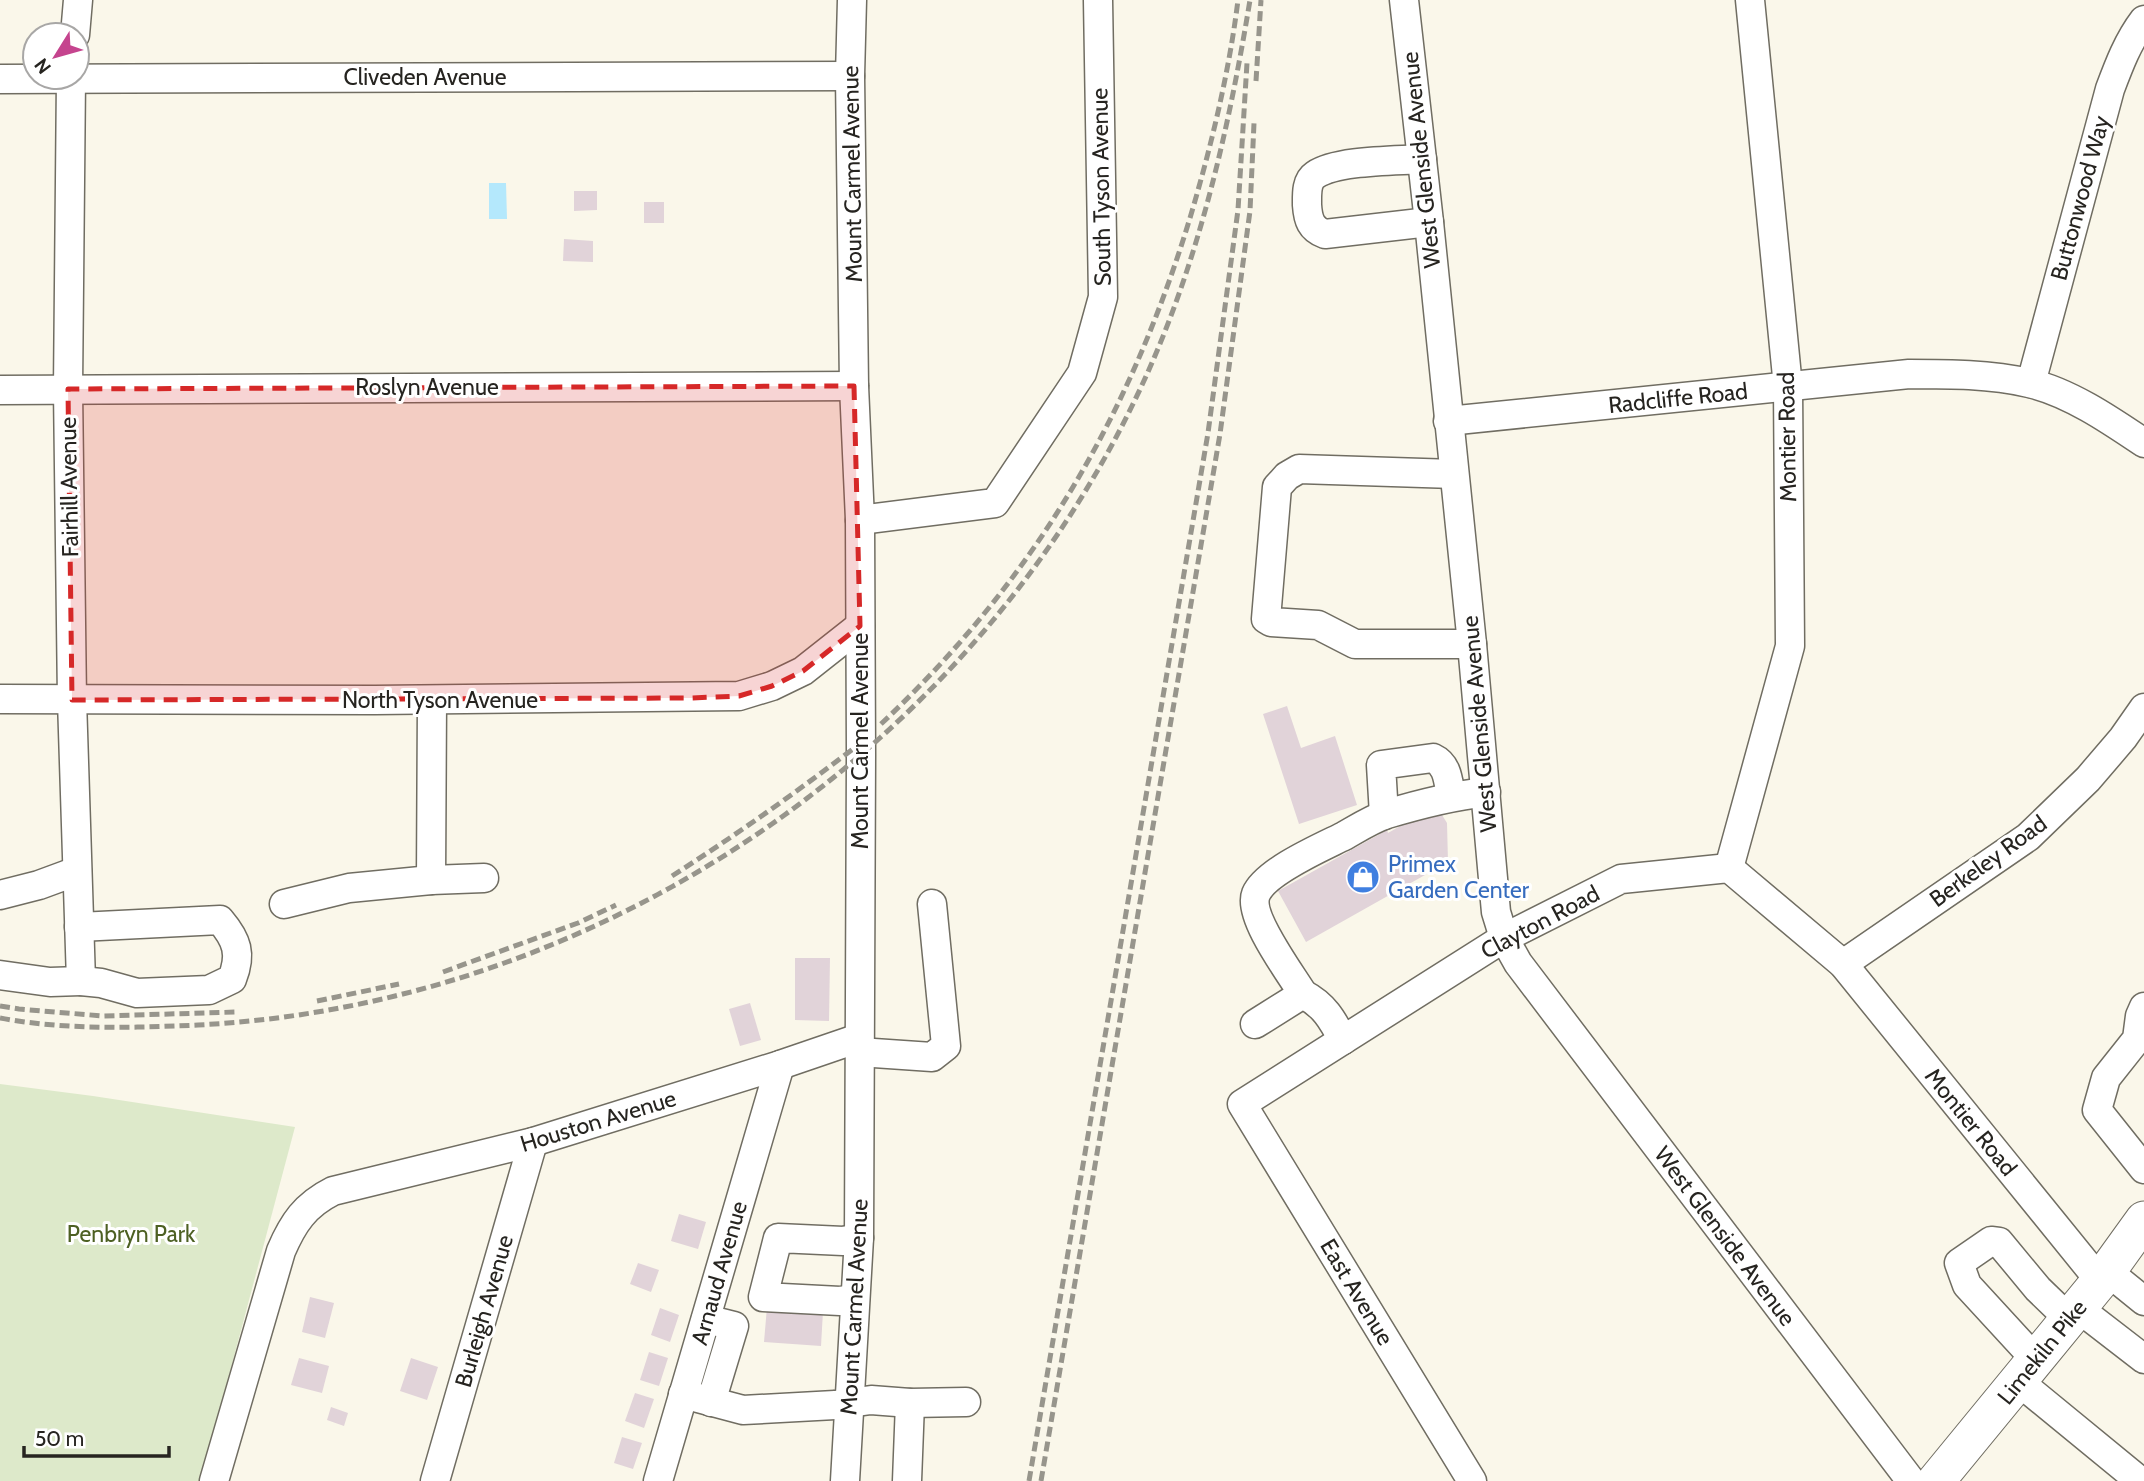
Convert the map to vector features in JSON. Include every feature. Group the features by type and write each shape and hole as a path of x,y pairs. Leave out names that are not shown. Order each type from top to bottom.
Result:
{"main road":[{"name":"Limekiln Pike","path":"1936,1481 2088,1295 2144,1220"}],"street":[{"path":"76,21 78,0"},
{"name":"Mount Carmel Avenue","path":"845,1481 859,1238 860,520 854,386 850,76 852,0"},
{"name":"South Tyson Avenue","path":"860,520 995,503 1082,373 1102,298 1098,0"},
{"name":"West Glenside Avenue","path":"1404,0 1472,644 1496,912 1504,938 1526,974 1911,1481"},
{"name":"Montier Road","path":"1729,868 1790,646 1788,387 1750,0"},
{"name":"Buttonwood Way","path":"2031,383 2110,89 2122,57 2144,20"},
{"name":"Cliveden Avenue","path":"91,78 850,76"},
{"name":"Cliveden Avenue","path":"0,79 21,79"},
{"name":"Fairhill Avenue","path":"71,91 68,389 72,700 82,981"},
{"path":"1422,159 1362,163 1314,176 1308,186 1308,212 1310,223 1325,234 1429,222"},
{"name":"Radcliffe Road","path":"1448,421 1909,374 1985,376 2031,383 2100,412 2144,443"},
{"name":"Roslyn Avenue","path":"0,390 854,386"},
{"path":"1454,474 1299,470 1287,476 1278,487 1266,619 1271,622 1318,625 1355,644 1472,644"},
{"name":"North Tyson Avenue","path":"0,699 432,700 739,696 772,686 803,671 860,626"},
{"path":"431,880 432,700"},
{"name":"Berkeley Road","path":"1843,964 2028,836 2088,779 2144,708"},
{"path":"1384,815 1370,765 1433,758 1446,770 1451,796"},
{"path":"1343,1040 1326,1010 1303,994 1264,932 1256,912 1256,895 1272,876 1288,864 1384,815 1451,796 1486,792"},
{"path":"1729,868 1843,964"},
{"name":"Clayton Road","path":"1242,1104 1504,938 1621,879 1729,868"},
{"path":"284,904 349,888 484,878"},
{"path":"0,895 39,885 77,885"},
{"path":"859,1045 932,1057 946,1046 932,904"},
{"path":"0,975 50,982 101,983 137,993 209,990 232,979 237,967 238,953 233,935 220,920 79,927"},
{"name":"Montier Road","path":"1843,964 2088,1295"},
{"path":"1255,1024 1303,994"},
{"path":"2144,1007 2137,1039 2106,1078 2097,1110 2144,1169"},
{"name":"Houston Avenue","path":"214,1481 281,1251 290,1229 316,1199 334,1191 533,1142 780,1065 859,1045"},
{"name":"Arnaud Avenue","path":"658,1481 780,1065"},
{"name":"East Avenue","path":"1242,1104 1472,1481"},
{"name":"Burleigh Avenue","path":"435,1481 533,1142"},
{"path":"855,1299 841,1301 763,1297 778,1238 843,1241 859,1238"},
{"path":"2140,1481 2027,1370 1967,1285 1959,1263 1991,1241 1999,1242 2038,1289 2144,1301"},
{"path":"2088,1295 2144,1359"},
{"path":"706,1319 734,1325 710,1402"},
{"path":"683,1394 743,1410 871,1400 911,1403 966,1402"},
{"path":"908,1481 911,1403"}],"highlighted area":[{"path":"854,386 860,626 803,671 772,686 739,696 690,698 72,700 68,389"}],"green space":[{"name":"Penbryn Park","path":"0,1084 295,1127 201,1481 0,1481"}],"water":[{"path":"489,183 506,183 507,219 489,219"}],"building":[{"path":"574,191 597,191 597,210 574,211"},
{"path":"644,202 664,202 664,223 644,223"},
{"path":"564,239 593,241 593,262 563,261"},
{"path":"1287,706 1301,748 1335,736 1357,805 1299,824 1263,714"},
{"name":"Primex Garden Center","path":"1437,807 1447,823 1448,862 1306,942 1278,891 1387,830 1388,833 1402,825 1401,820"},
{"path":"795,958 830,958 829,1021 795,1020"},
{"path":"750,1003 761,1040 740,1046 729,1009"},
{"path":"679,1214 706,1222 698,1249 671,1241"},
{"path":"638,1263 659,1270 651,1292 630,1284"},
{"path":"310,1297 334,1303 325,1338 302,1332"},
{"path":"767,1307 823,1311 821,1346 764,1342"},
{"path":"660,1308 679,1315 670,1342 651,1335"},
{"path":"649,1352 668,1358 659,1386 640,1380"},
{"path":"299,1358 329,1366 322,1393 291,1385"},
{"path":"411,1358 438,1367 427,1400 400,1391"},
{"path":"635,1393 654,1399 644,1428 625,1421"},
{"path":"331,1407 348,1413 344,1426 327,1420"},
{"path":"622,1437 642,1443 633,1469 614,1463"}],"railway":[{"path":"881,724 936,669 985,612 1030,553 1070,492 1106,428 1138,361 1190,218 1218,110 1238,0"},
{"path":"0,1018 74,1026 198,1025 344,1007 486,969 621,913 748,840 864,752 968,649 1058,533 1132,406 1174,308 1206,208 1231,104 1250,0"},
{"path":"1256,81 1261,0"},
{"path":"1029,1481 1208,433 1238,210 1247,63"},
{"path":"1041,1481 1220,434 1250,211 1254,123"},
{"path":"672,876 766,813 858,745"},
{"path":"443,972 578,923 616,905"},
{"path":"317,1001 399,984"},
{"path":"0,1006 103,1016 237,1012"}],"place":[{"name":"Primex Garden Center","path":"1363,877"}]}
